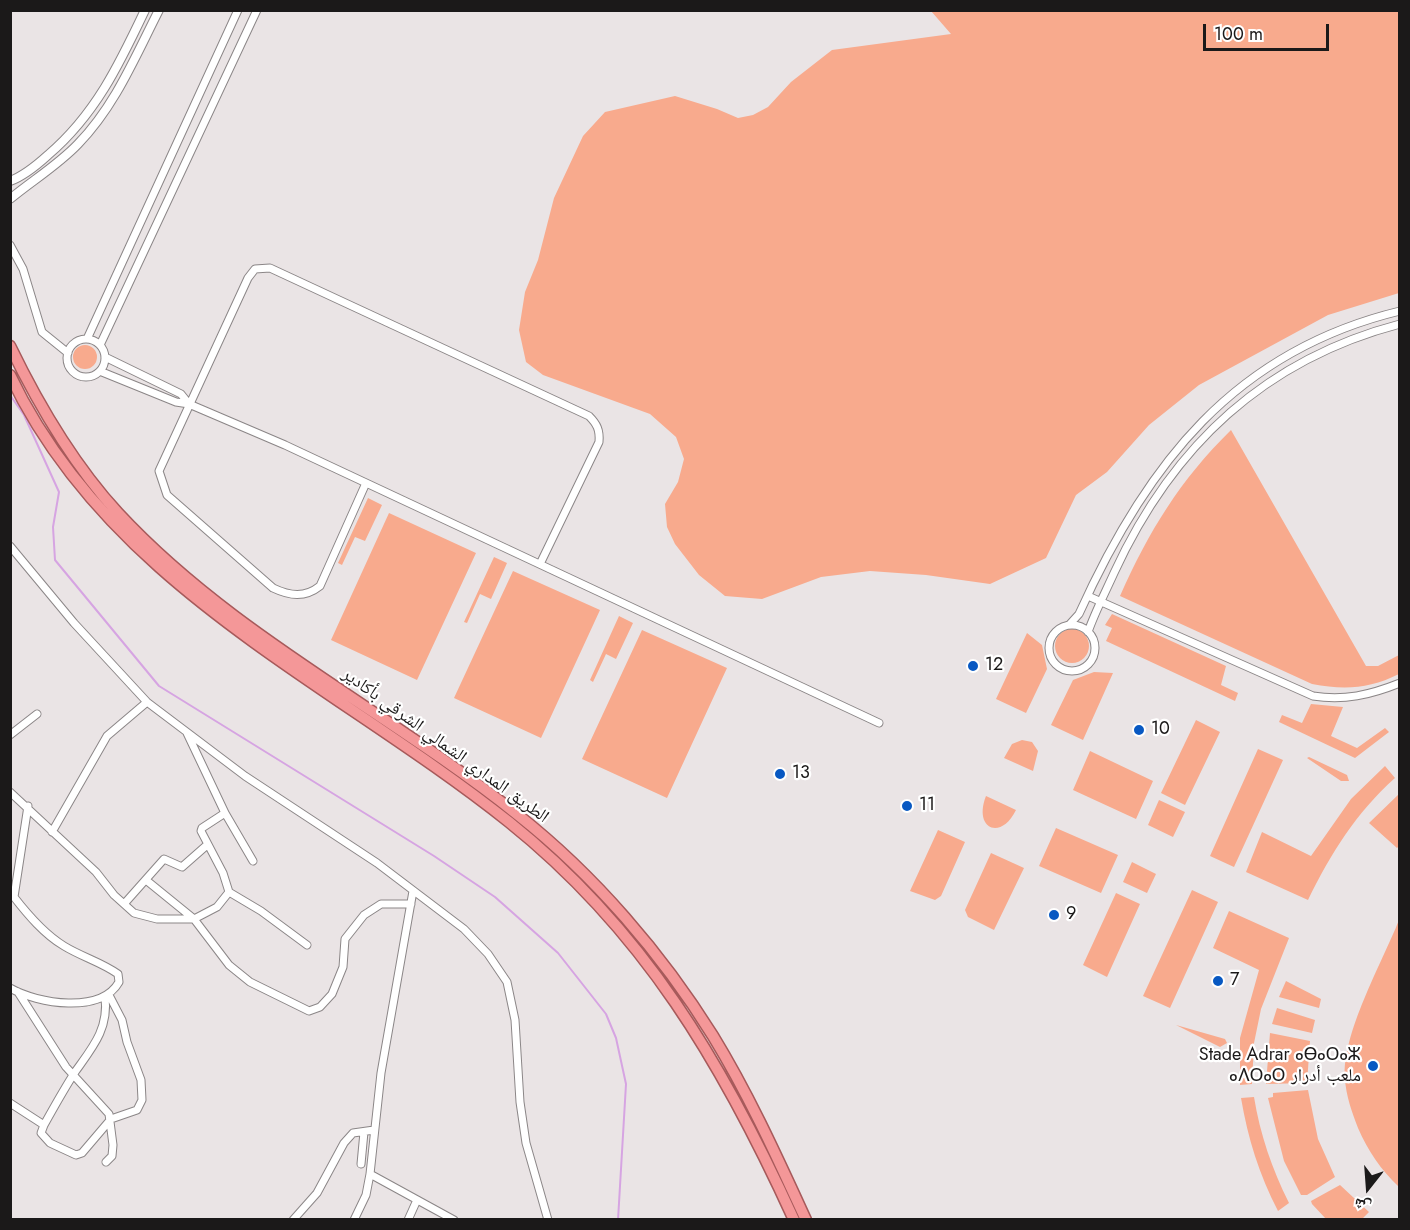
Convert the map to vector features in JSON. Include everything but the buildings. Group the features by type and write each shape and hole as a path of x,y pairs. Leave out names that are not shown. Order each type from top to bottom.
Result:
{"highway":[{"name":"الطريق المداري الشمالي الشرقي بأكادير","path":"10,346 44,412 77,462 118,513 168,562 266,638 519,816 571,863 627,922 680,988 712,1035 745,1092 806,1220"},
{"name":"الطريق المداري الشمالي الشرقي بأكادير","path":"10,375 34,417 66,465 90,496 138,548 244,635 508,822 587,893 640,954 700,1036 735,1098 794,1220"}],"street":[{"path":"10,181 40,162 86,117 104,92 145,10"},
{"path":"10,199 67,155 102,116 123,82 159,10"},
{"path":"87,339 238,10"},
{"path":"100,345 257,10"},
{"path":"10,245 23,269 42,332 68,353"},
{"path":"366,483 320,586 312,593 288,594 273,588 167,495 159,477 159,471 248,278 255,269 270,268 588,416 595,422 600,434 599,442 540,564"},
{"path":"1069,625 1083,628 1088,632 1095,649 1091,662 1077,672 1062,670 1049,655 1049,642 1056,630 1069,625 1079,614 1134,508 1155,476 1189,433 1235,390 1286,356 1316,339 1373,317 1400,311"},
{"path":"1088,632 1130,539 1154,498 1185,456 1218,422 1255,391 1303,360 1360,334 1400,324"},
{"path":"102,372 105,357 100,345 87,339 75,343 68,353 69,366 78,376 92,376 102,372 176,402 189,404 366,483 879,723"},
{"path":"105,357 181,394 189,404"},
{"path":"10,546 74,623 147,702 245,776 377,864 464,929 488,954 507,982 515,1020 520,1102 526,1143 548,1220"},
{"path":"1088,596 1313,696 1332,699 1359,697 1400,683"},
{"path":"52,832 106,736 147,702"},
{"path":"10,735 37,714"},
{"path":"186,732 225,813 253,861"},
{"path":"10,792 28,806 52,832 96,872 124,904 145,917 194,919 217,906 229,892"},
{"path":"28,806 14,897 31,919 62,945 103,963 118,974 119,982 107,996 100,1036 75,1073 41,1133 44,1139 79,1155 111,1119 137,1110 144,1091 122,1020 107,996"},
{"path":"225,813 202,828 207,845 223,873 229,892 261,910 307,945"},
{"path":"124,904 164,859 182,867 207,845"},
{"path":"146,880 194,919 229,965 258,986 309,1011 320,1007 332,994 343,967 345,939 364,915 381,904 411,904"},
{"path":"354,1220 366,1195 370,1174 381,1073 413,891"},
{"path":"10,988 18,992 66,1002 107,996"},
{"path":"18,992 60,1058 107,1110 111,1119 113,1145 112,1156 106,1162"},
{"path":"10,1103 44,1125"},
{"path":"293,1220 317,1193 344,1143 353,1133 374,1130"},
{"path":"361,1164 364,1132"},
{"path":"370,1174 451,1219"},
{"path":"408,1220 417,1200"}],"shaded area":[{"path":"931,11 1399,11 1399,293 1328,315 1199,385 1149,425 1107,472 1076,495 1046,558 990,584 926,575 870,571 821,577 762,599 725,596 699,575 675,544 667,527 665,504 678,482 684,459 676,437 650,414 543,375 526,362 519,330 525,292 538,260 554,198 583,136 605,112 675,96 738,118 753,115 768,107 791,82 832,50 951,34"},
{"path":"85,345 94,348 97,357 94,366 85,369 76,366 73,357 76,348"},
{"path":"1231,430 1366,666 1378,666 1399,655 1399,674 1377,683 1356,687 1312,684 1120,596 1142,550 1167,507 1196,468"},
{"path":"368,498 382,505 365,541 355,537 342,565 338,563"},
{"path":"389,513 476,553 417,680 331,640"},
{"path":"494,557 507,563 491,599 480,594 467,623 464,622"},
{"path":"513,571 600,610 541,738 454,698"},
{"path":"1112,614 1226,666 1221,685 1238,693 1235,701 1106,641 1112,628 1105,625"},
{"path":"619,616 633,623 616,659 606,654 593,682 590,680"},
{"path":"1072,629 1084,634 1089,646 1084,658 1072,663 1060,658 1055,646 1060,634"},
{"path":"642,630 727,668 667,798 582,759"},
{"path":"1027,633 1042,645 1047,669 1026,713 996,699"},
{"path":"1094,672 1113,673 1083,740 1051,725 1073,680"},
{"path":"1311,704 1343,707 1331,736 1357,748 1385,728 1389,732 1355,758 1279,722 1282,715 1302,723"},
{"path":"1196,720 1220,732 1185,805 1161,793"},
{"path":"1022,740 1032,742 1038,751 1033,771 1004,758 1012,744"},
{"path":"1258,749 1283,760 1234,867 1210,856"},
{"path":"1090,751 1153,781 1136,819 1073,790"},
{"path":"1307,758 1347,775 1349,781 1341,781"},
{"path":"1385,766 1395,778 1368,805 1346,834 1308,900 1246,872 1262,832 1311,856 1351,799"},
{"path":"1399,794 1400,845 1397,848 1369,823"},
{"path":"986,796 1016,810 1003,826 990,827 986,823 983,807"},
{"path":"1159,800 1185,812 1173,837 1148,825"},
{"path":"1056,828 1118,855 1101,893 1039,866"},
{"path":"938,830 965,842 941,896 935,900 910,891"},
{"path":"991,853 1024,868 994,930 968,917 965,910"},
{"path":"1132,862 1156,874 1147,893 1123,882"},
{"path":"1192,890 1218,902 1170,1008 1143,996"},
{"path":"1116,893 1140,904 1107,977 1083,965"},
{"path":"1229,911 1289,938 1261,1009 1254,1043 1252,1084 1240,1085 1240,1038 1259,970 1213,948"},
{"name":"Stade Adrar ⴰⴱⴰⵔⴰⵣ ⴰⴷⵔⴰⵔ ملعب أدرار","path":"1399,920 1400,1187 1381,1167 1362,1136 1350,1104 1345,1079 1345,1061 1356,1021"},
{"path":"1286,981 1321,999 1319,1008 1279,997"},
{"path":"1277,1008 1315,1020 1312,1033 1272,1024"},
{"path":"1176,1025 1225,1039 1227,1043 1220,1047"},
{"path":"1270,1033 1310,1041 1307,1083 1266,1084"},
{"path":"1308,1090 1318,1139 1335,1177 1307,1195 1301,1195 1284,1161 1268,1098 1273,1097 1273,1093"},
{"path":"1254,1097 1267,1151 1289,1203 1278,1211 1260,1170 1244,1113 1241,1098"},
{"path":"1340,1185 1369,1212 1362,1219 1326,1219 1312,1204 1311,1201"}],"waterway":[{"path":"10,395 24,415 59,492 53,527 55,560 159,686 434,856 495,897 558,953 606,1014 616,1038 626,1084 618,1220"}],"place":[{"name":"12","path":"973,666"},
{"name":"10","path":"1139,730"},
{"name":"13","path":"780,774"},
{"name":"11","path":"907,806"},
{"name":"9","path":"1054,915"},
{"name":"7","path":"1218,981"},
{"name":"Stade Adrar ⴰⴱⴰⵔⴰⵣ ⴰⴷⵔⴰⵔ ملعب أدرار","path":"1373,1066"}]}
